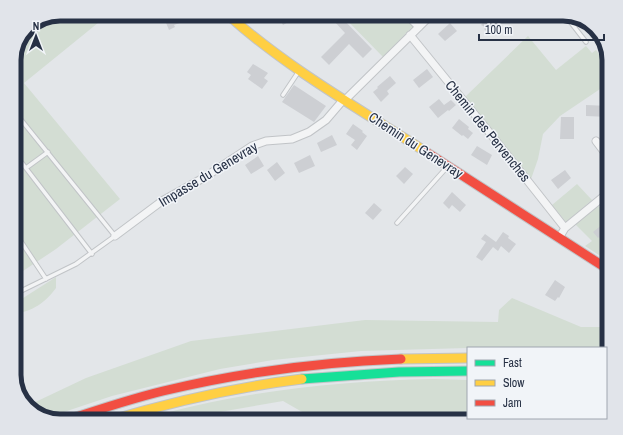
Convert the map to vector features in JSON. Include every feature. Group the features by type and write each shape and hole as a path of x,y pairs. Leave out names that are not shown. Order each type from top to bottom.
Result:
{"main road":[{"name":"Chemin du Genevray","path":"235,21 265,47 299,70 602,266"},
{"path":"86,414 141,397 275,369 351,361 437,357 467,358"},
{"path":"133,414 195,397 278,382 354,374 437,370 467,371"}],"street":[{"path":"414,21 419,26"},
{"name":"Impasse du Genevray","path":"115,236 162,201 205,177 245,150 266,141 292,139 309,132 326,120 424,21"},
{"name":"Chemin des Pervenches","path":"410,35 565,228"},
{"path":"596,141 602,149"},
{"path":"559,238 565,228 602,198"}],"lane":[{"path":"570,22 586,42"},
{"path":"283,95 299,70"},
{"path":"21,119 115,236 92,254 76,264 21,291"},
{"path":"26,168 48,152"},
{"path":"21,161 92,254"},
{"path":"397,223 448,166"},
{"path":"21,242 46,279"}],"shaded area":[{"path":"60,21 100,21 24,83 120,199 56,249 21,272 21,58 24,45 28,38 38,28 45,24"},
{"path":"348,21 418,21 383,57"},
{"path":"528,36 556,70 586,46 592,53 596,50 602,57 602,88 560,116 543,134 538,159 531,179 465,97"},
{"path":"577,184 592,200 566,222 552,205"},
{"path":"598,205 602,210 602,257 585,246 592,241 575,224"},
{"path":"56,277 56,288 48,298 38,306 21,312 21,299"},
{"path":"512,298 581,327 602,327 602,347 467,347 361,351 273,360 220,369 112,396 59,414 43,410 34,403 86,378 191,341 365,320 498,322 499,310"},
{"path":"396,380 467,380 467,414 306,414 283,401 208,414 162,414 210,402 247,395 359,382"}],"building":[{"path":"165,21 186,21 174,25 175,27 169,30"},
{"path":"281,21 290,21 283,25"},
{"path":"334,21 345,21 372,49 363,58 349,44 329,65 321,57 345,33"},
{"path":"484,21 501,21 491,35 484,29 485,27 481,25"},
{"path":"450,23 457,31 445,41 438,34"},
{"path":"253,64 268,73 264,78 268,81 262,89 248,79 251,75 247,72"},
{"path":"427,69 433,77 419,88 413,80"},
{"path":"390,76 396,83 387,91 389,94 381,102 373,92"},
{"path":"294,85 326,106 314,122 282,102"},
{"path":"439,99 444,105 451,100 456,105 438,118 429,107"},
{"path":"586,105 602,106 602,117 586,116"},
{"path":"561,117 574,117 574,139 560,139"},
{"path":"459,119 469,127 468,129 473,133 468,139 452,128"},
{"path":"353,124 367,136 357,150 351,145 355,140 346,134"},
{"path":"332,135 337,145 321,152 317,143"},
{"path":"477,146 492,155 487,165 471,155"},
{"path":"310,155 315,166 299,173 294,163"},
{"path":"258,156 264,166 251,174 245,165"},
{"path":"277,162 285,173 275,181 267,170"},
{"path":"405,167 413,174 404,184 396,176"},
{"path":"565,170 571,178 558,189 551,180"},
{"path":"452,192 466,205 460,212 452,205 449,209 443,203"},
{"path":"374,203 382,210 373,220 365,213"},
{"path":"602,225 601,240 593,232"},
{"path":"503,232 516,244 509,253 501,246 498,251 493,247 482,261 476,257 486,242 481,239 485,234 496,242"},
{"path":"555,280 565,287 559,298 558,297 555,301 545,295"}],"traffic: fast":[{"path":"302,379 399,372 467,371"}],"traffic: slow":[{"path":"235,21 298,70 426,152"},
{"path":"401,359 467,358"},
{"path":"134,414 204,396 253,386 302,379"}],"traffic: jam":[{"path":"426,152 602,265"},
{"path":"86,414 151,394 222,378 311,365 401,359"}]}
